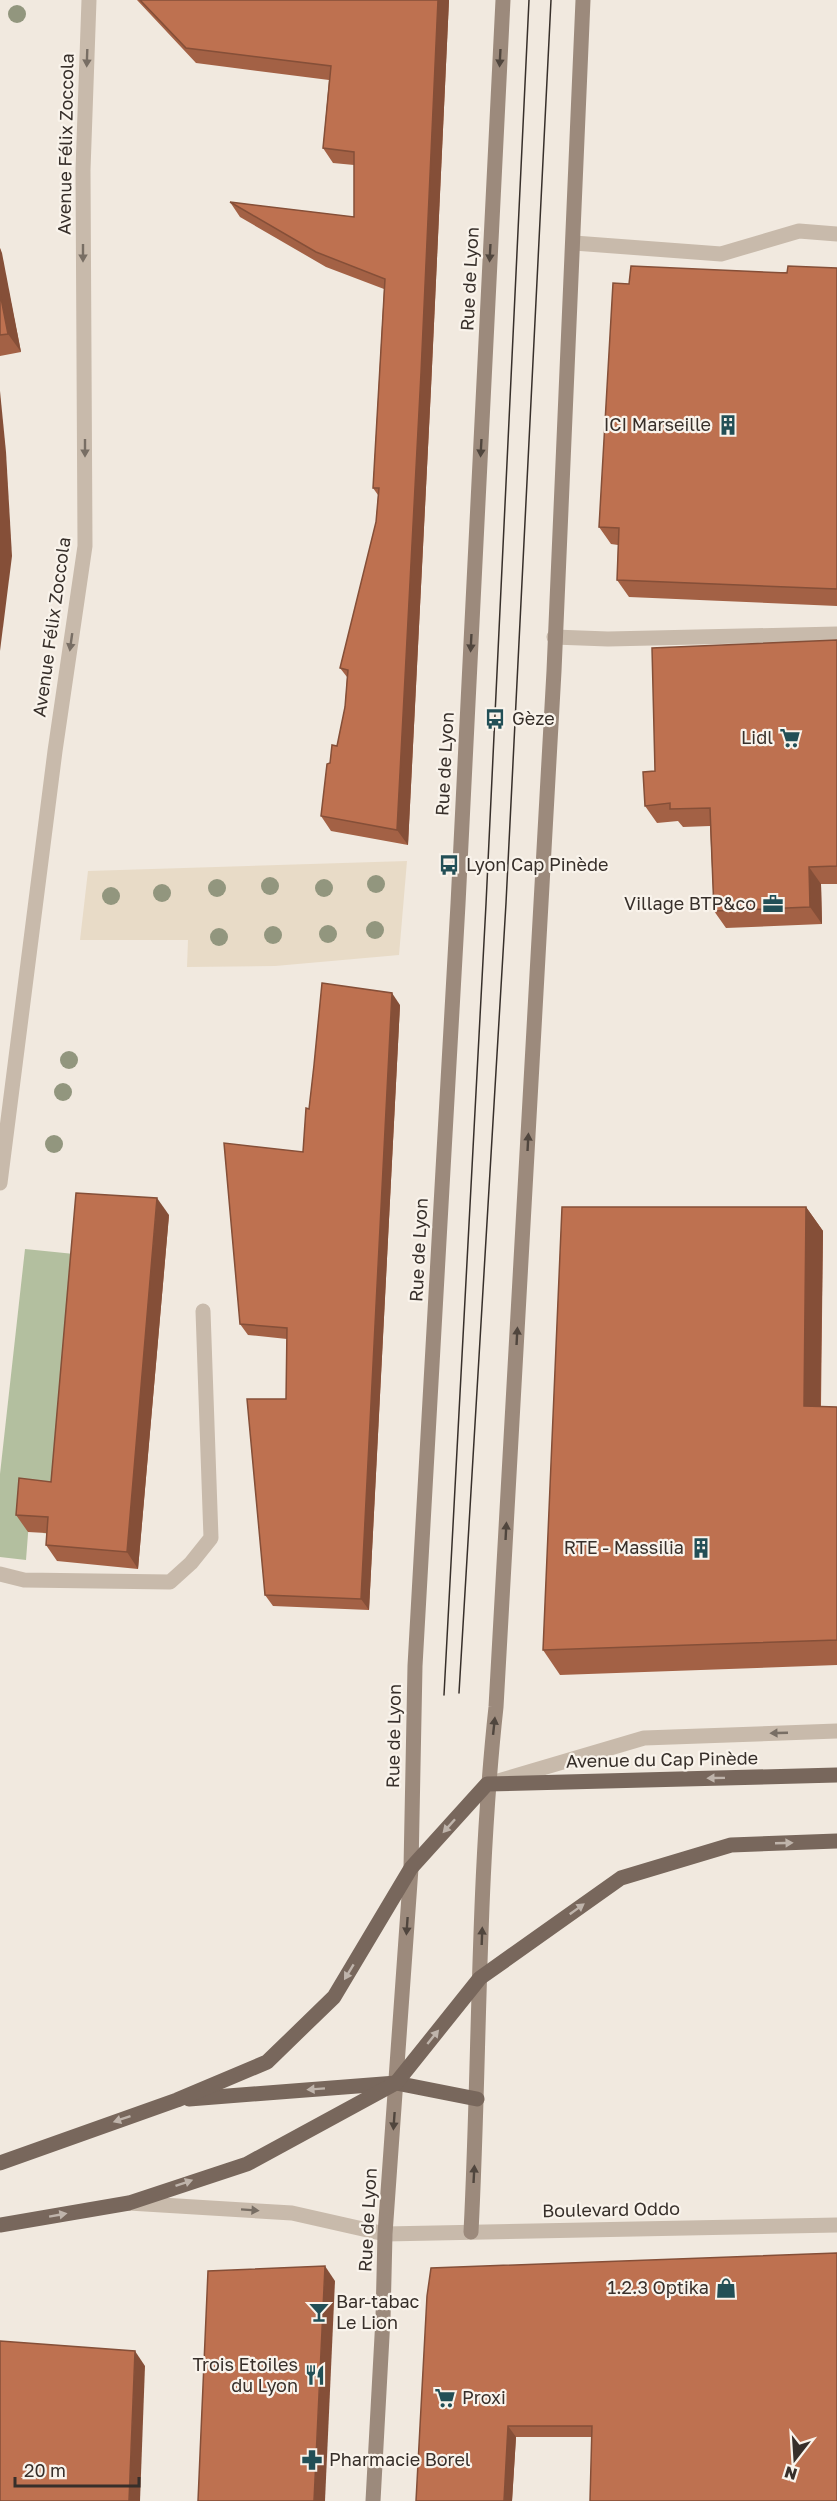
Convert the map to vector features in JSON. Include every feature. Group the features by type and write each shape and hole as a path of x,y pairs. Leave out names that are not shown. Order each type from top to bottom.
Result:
{"main road":[{"name":"Avenue du Cap Pinède","path":"488,1784 837,1775"},
{"path":"0,2163 177,2100 267,2062 334,1998 411,1868 488,1784"},
{"path":"0,2225 129,2203 247,2164 396,2083 480,1978 621,1878 731,1845 837,1841"},
{"path":"177,2100 396,2083 477,2099"}],"street":[{"name":"Avenue Félix Zoccola","path":"0,1183 55,751 85,546 83,170 89,0"},
{"name":"Rue de Lyon","path":"373,2501 385,2234 411,1868 415,1666 458,904 503,0"},
{"path":"471,2232 488,1784 496,1695 554,637 574,243 583,0"},
{"path":"574,243 721,254 799,231 837,234"},
{"path":"554,637 608,639 837,634"},
{"path":"0,1574 24,1580 170,1582 198,1555 211,1538 203,1311"},
{"name":"Avenue du Cap Pinède","path":"488,1784 644,1738 837,1731"},
{"name":"Boulevard Oddo","path":"129,2203 292,2213 385,2234 837,2225"}],"green space":[{"path":"25,1249 84,1255 59,1536 43,1533 31,1495 26,1560 0,1557 0,1474"}],"shaded area":[{"path":"407,861 399,955 275,966 187,967 188,940 80,940 88,871"}],"building":[{"path":"140,0 438,0 397,830 321,816 327,764 330,763 332,745 337,746 345,707 348,670 340,668 376,522 379,488 373,488 385,279 316,252 230,202 354,217 354,152 323,148 331,66 186,48"},
{"name":"ICI Marseille","path":"631,266 787,273 788,266 837,268 837,589 617,580 619,528 599,527 613,283 629,284"},
{"path":"0,293 8,334 0,335"},
{"path":"837,640 837,866 809,867 810,907 714,911 710,808 670,809 670,803 645,806 643,772 655,771 652,648"},
{"path":"322,983 392,993 361,1599 265,1595 247,1399 286,1399 287,1328 240,1324 224,1143 303,1152 306,1108 309,1109"},
{"path":"76,1193 157,1198 127,1552 46,1545 48,1517 16,1515 19,1478 51,1482"},
{"name":"RTE - Massilia","path":"562,1207 806,1207 804,1406 837,1407 837,1640 543,1650"},
{"path":"837,2253 837,2501 590,2501 592,2426 508,2426 504,2501 416,2501 427,2296 431,2268"},
{"path":"325,2266 314,2501 198,2501 208,2271"},
{"path":"0,2341 135,2351 129,2501 0,2501"}],"tram line":[{"path":"444,1695 486,904 529,0"},
{"path":"459,1693 506,903 551,0"}],"place":[{"name":"ICI Marseille","path":"728,425"},
{"name":"Gèze","path":"495,719"},
{"name":"Lidl","path":"790,738"},
{"name":"Lyon Cap Pinède","path":"449,865"},
{"name":"Village BTP&co","path":"773,904"},
{"name":"RTE - Massilia","path":"701,1548"},
{"name":"1.2.3 Optika","path":"726,2288"},
{"name":"Bar-tabac Le Lion","path":"319,2312"},
{"name":"Trois Etoiles du Lyon","path":"315,2375"},
{"name":"Proxi","path":"445,2398"},
{"name":"Pharmacie Borel","path":"312,2460"}]}
